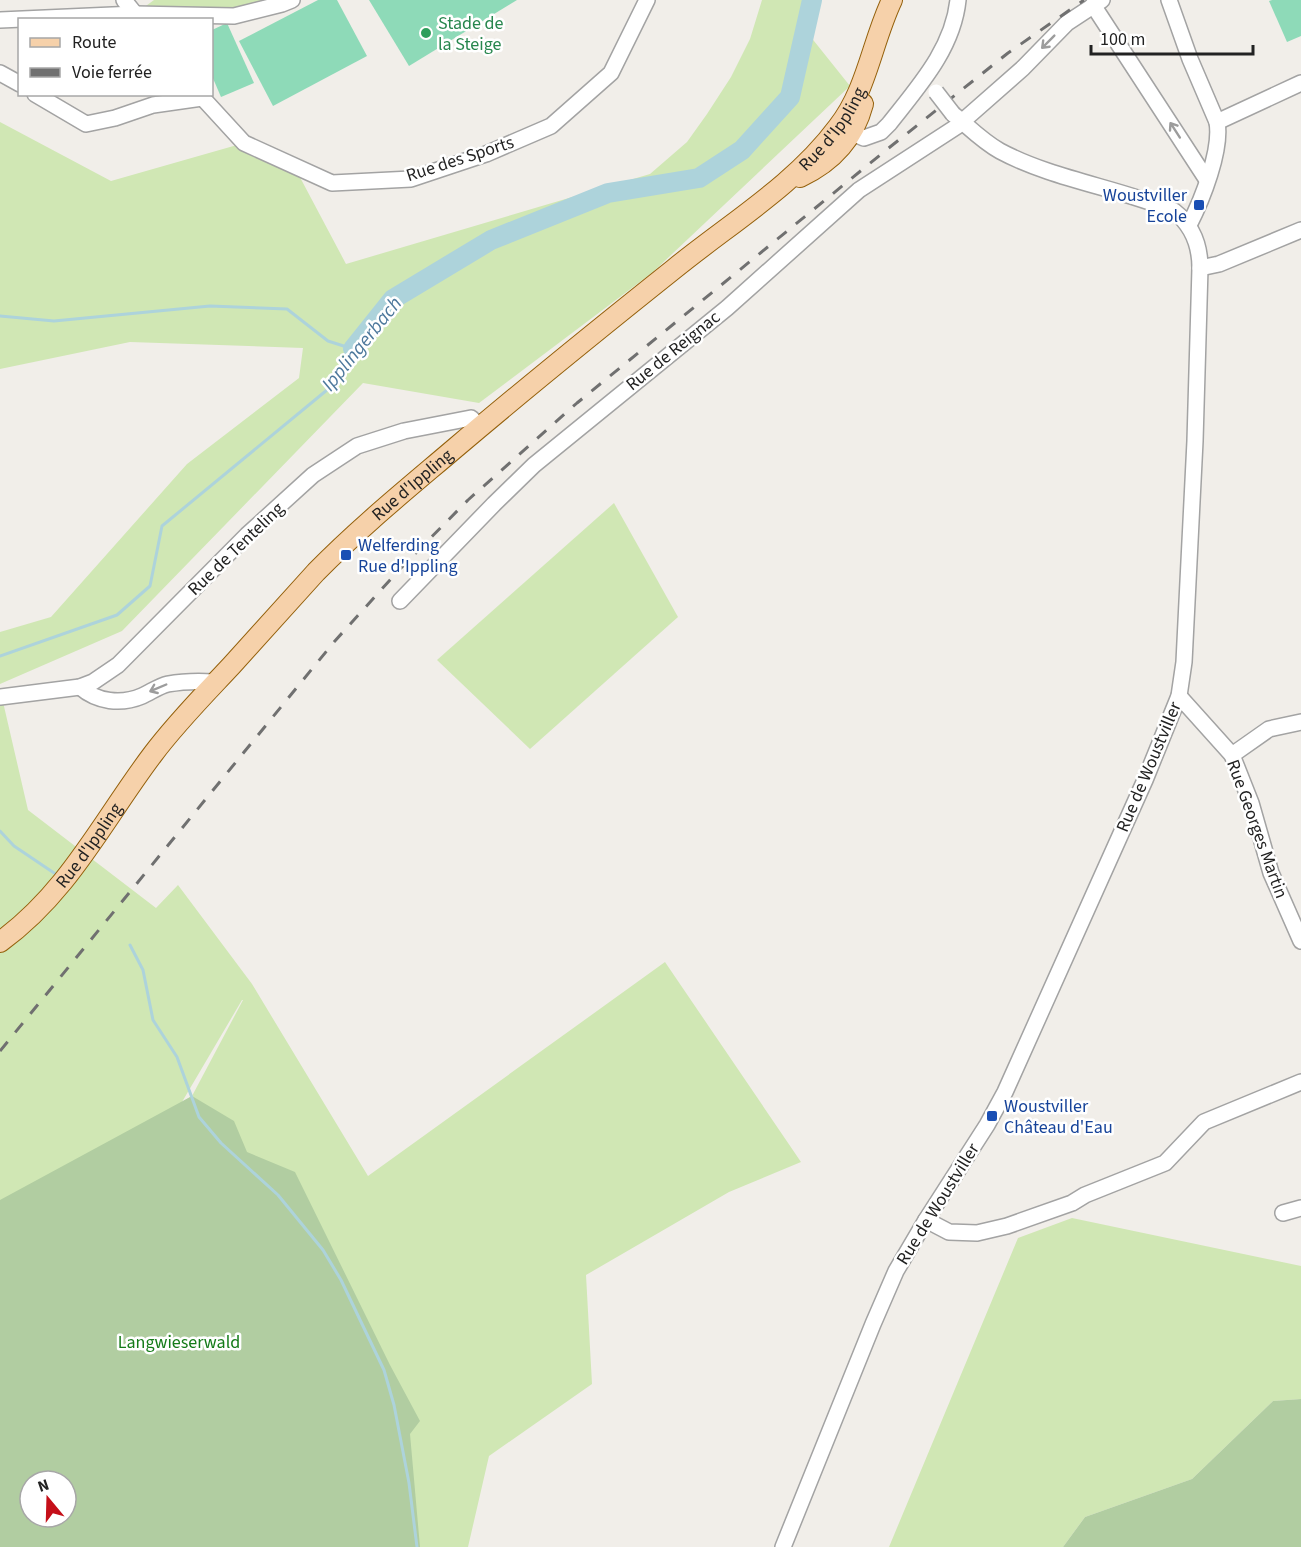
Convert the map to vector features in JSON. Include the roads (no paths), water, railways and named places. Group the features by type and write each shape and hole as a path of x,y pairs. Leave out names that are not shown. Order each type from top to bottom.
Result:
{"main road":[{"name":"Rue d'Ippling","path":"0,942 21,927 57,890 74,869 154,752 316,572 358,531 676,267 782,185 824,163 838,150 879,28 892,0"}],"street":[{"path":"124,0 137,17"},
{"path":"120,18 234,16 292,0"},
{"name":"Rue des Sports","path":"200,96 244,143 332,183 411,179 486,154 551,126 611,73 646,0"},
{"path":"845,130 864,138 881,132 889,124 926,76 952,28 958,0"},
{"path":"926,76 958,118 988,144 1014,158 1174,211 1189,225 1201,200 1218,141 1217,122 1190,59 1169,0"},
{"path":"1097,3 1207,180"},
{"name":"Rue de Reignac","path":"400,600 494,504 568,436 727,308 859,190 1023,68 1067,23 1097,3"},
{"path":"1,25 18,24"},
{"path":"0,73 18,83"},
{"path":"1217,122 1256,106 1301,83"},
{"path":"38,96 86,124 115,118 153,105 200,96"},
{"name":"Rue de Woustviller","path":"783,1547 896,1271 1005,1092 1145,780 1179,696 1184,662 1195,441 1200,268 1197,245 1189,225"},
{"path":"1200,268 1219,264 1301,230"},
{"name":"Rue de Tenteling","path":"0,697 80,687 93,682 118,665 247,535 313,475 357,446 404,431 471,418 481,427"},
{"path":"80,687 101,699 121,701 141,696 167,684 215,682"},
{"name":"Rue Georges Martin","path":"1179,696 1232,755 1251,803 1271,873 1301,941"},
{"path":"1232,755 1269,729 1301,722"},
{"path":"926,1220 949,1232 977,1233 1040,1215 1165,1164 1204,1122 1301,1082"},
{"path":"1283,1213 1301,1208"}],"waterway":[{"name":"Ipplingerbach","path":"353,349 393,299 491,240 608,193 699,178 742,150 790,97 812,0"},
{"name":"Ipplingerbach","path":"0,316 54,321 210,306 287,309 328,341 353,349 327,390 162,526 150,586 117,615 0,656"},
{"path":"0,831 14,846 57,875"},
{"path":"130,945 143,970 153,1020 177,1057 199,1117 221,1143 278,1195 323,1250 341,1280 384,1370 394,1405 409,1483 417,1547"}],"railway":[{"path":"0,1051 334,642 399,570 468,500 577,403 885,151 1008,53 1084,0"}],"place":[{"name":"Stade de la Steige","path":"426,33"},
{"name":"Woustviller Ecole","path":"1199,205"},
{"name":"Welferding Rue d'Ippling","path":"346,555"},
{"name":"Woustviller Château d'Eau","path":"992,1116"}],"park label":[{"name":"Langwieserwald","path":"179,1342"}]}
